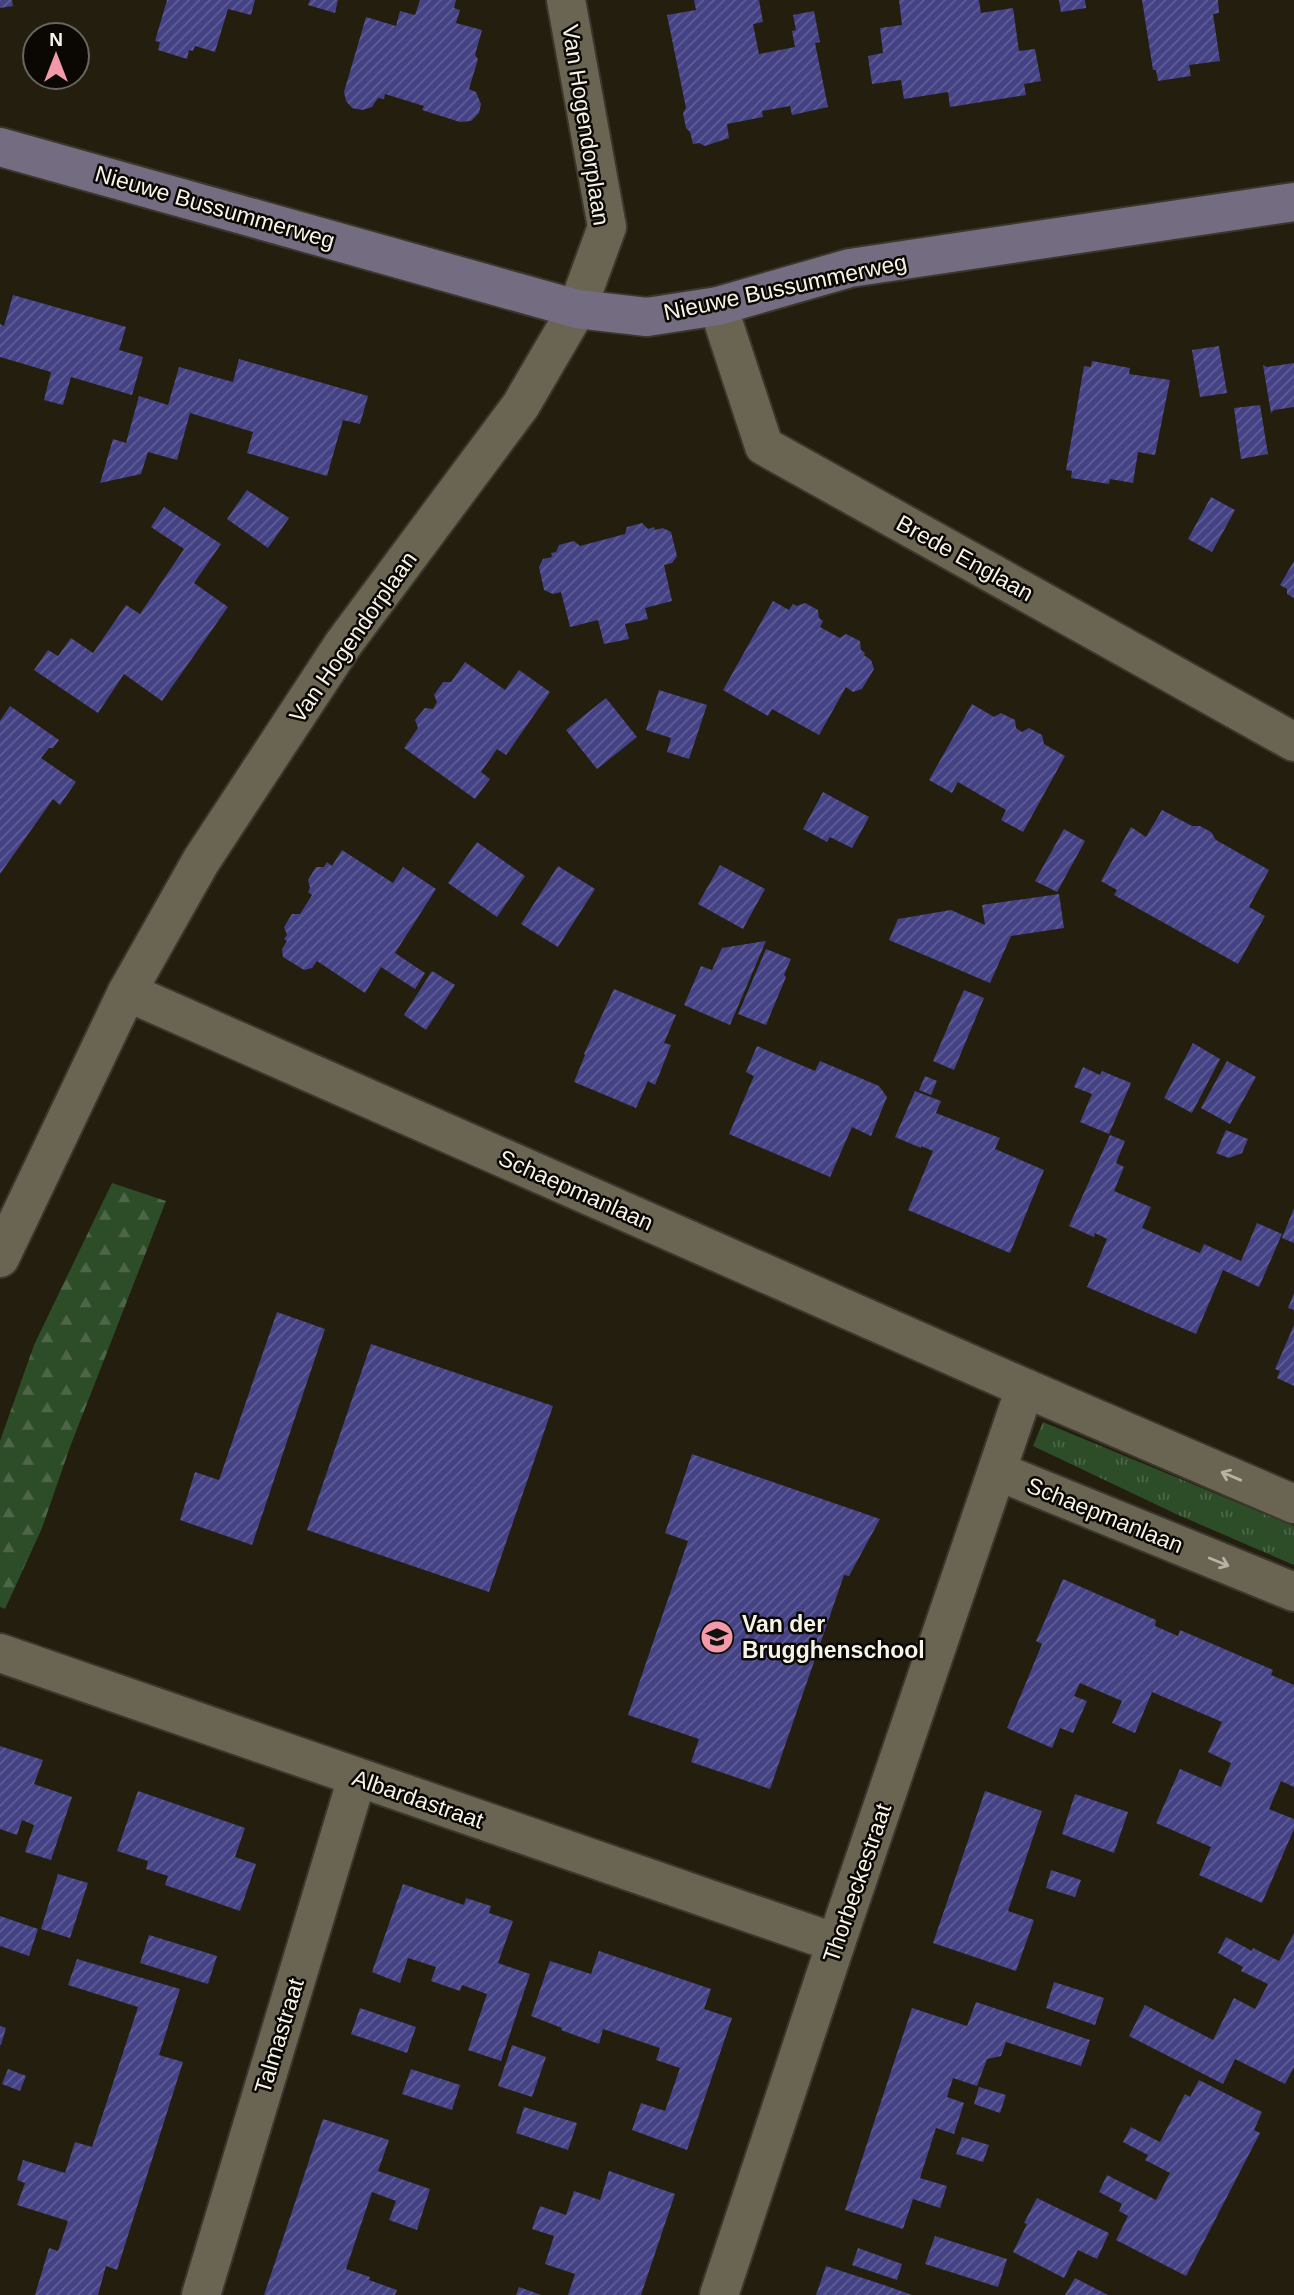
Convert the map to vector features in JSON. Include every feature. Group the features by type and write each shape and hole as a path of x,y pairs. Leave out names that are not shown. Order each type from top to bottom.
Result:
{"main road":[{"name":"Nieuwe Bussummerweg","path":"0,147 577,309 647,317 719,306 850,268 1294,202"}],"street":[{"name":"Van Hogendorplaan","path":"0,1258 127,992 201,861 336,655 521,405 577,309 607,227 566,0"},
{"name":"Brede Englaan","path":"719,306 764,446 1294,742"},
{"name":"Schaepmanlaan","path":"127,992 1025,1388 1294,1503"},
{"name":"Schaepmanlaan","path":"1025,1388 998,1471 1294,1592"},
{"name":"Thorbeckestraat","path":"719,2295 998,1471"},
{"name":"Albardastraat","path":"0,1653 836,1943"},
{"name":"Talmastraat","path":"201,2295 357,1778"}],"green space":[{"path":"112,1183 166,1201 70,1447 42,1528 5,1609 0,1607 0,1441 34,1345"},
{"path":"1043,1422 1294,1526 1294,1565 1176,1514 1033,1446"}],"building":[{"path":"0,0 12,0 13,6 0,8"},
{"path":"167,0 255,0 251,15 228,9 215,52 195,46 193,51 189,50 187,59 158,50 160,42 155,41"},
{"path":"310,0 338,0 335,13 308,5"},
{"path":"420,0 456,0 454,8 460,10 456,23 482,30 475,55 478,59 469,89 476,92 481,104 479,113 471,121 460,122 422,110 424,106 385,94 384,99 378,98 372,107 362,110 352,108 346,101 344,92 366,17 396,26 400,11 415,15"},
{"path":"694,0 759,0 763,22 753,24 759,54 795,47 793,15 814,11 820,42 815,43 828,107 792,115 790,106 762,111 763,117 727,124 729,138 705,146 693,144 686,128 683,113 686,108 667,15 696,10"},
{"path":"899,0 979,0 981,13 1013,8 1019,51 1035,49 1041,81 1024,84 1026,95 950,107 948,92 904,99 901,80 872,84 868,56 883,53 880,28 902,25"},
{"path":"1059,0 1085,0 1086,8 1061,12"},
{"path":"1142,0 1218,0 1219,13 1213,14 1220,61 1189,65 1191,76 1158,81 1156,70 1153,70"},
{"path":"13,295 126,327 119,350 143,357 132,395 71,377 63,405 44,400 51,372 0,357 0,324 4,326"},
{"path":"1219,346 1227,393 1200,397 1192,350"},
{"path":"239,359 368,396 360,424 343,420 327,476 247,453 253,432 190,413 177,460 148,452 141,474 100,483 113,439 126,443 139,396 168,405 179,367 233,382"},
{"path":"1092,361 1130,368 1129,374 1170,380 1155,455 1138,452 1133,483 1110,479 1109,484 1071,478 1072,471 1066,470 1084,366 1091,367"},
{"path":"1294,363 1294,407 1274,410 1271,413 1263,365 1267,367"},
{"path":"1260,405 1268,454 1241,459 1234,408"},
{"path":"247,490 289,518 268,548 227,519"},
{"path":"1211,497 1235,510 1212,552 1188,539"},
{"path":"164,507 221,544 194,583 228,607 162,701 124,674 98,713 34,670 48,650 58,656 71,638 93,653 126,605 140,614 184,549 151,527"},
{"path":"642,523 648,529 663,528 671,532 677,556 672,563 664,565 672,601 645,608 648,619 625,624 629,639 604,644 598,620 570,627 561,592 553,594 544,590 539,567 543,559 552,557 551,553 556,552 559,545 574,541 580,546 625,534 627,527"},
{"path":"1294,561 1294,598 1280,585"},
{"path":"773,601 789,610 793,604 797,606 805,603 818,610 819,618 823,621 820,627 840,638 846,634 860,641 861,650 871,660 874,669 862,689 853,692 846,687 819,735 772,709 768,716 723,690"},
{"path":"465,662 505,690 519,670 550,692 506,755 497,749 481,772 490,779 475,799 404,748 418,728 415,720 425,708 433,709 437,702 434,695 443,682 451,682"},
{"path":"659,690 707,705 689,759 667,752 671,738 646,730"},
{"path":"606,698 637,737 597,769 566,730"},
{"path":"972,704 994,717 1001,713 1015,720 1016,728 1022,732 1029,728 1042,735 1044,744 1065,756 1023,832 1001,820 1006,810 958,782 952,793 929,780"},
{"path":"10,706 59,740 41,758 76,782 60,805 53,799 0,874 0,721"},
{"path":"823,792 869,817 852,848 830,837 827,842 803,829"},
{"path":"1162,810 1192,826 1200,826 1211,832 1216,840 1269,870 1249,907 1265,916 1238,964 1114,895 1117,890 1101,881 1131,827 1146,837"},
{"path":"1064,829 1085,841 1057,892 1035,881"},
{"path":"477,842 525,876 497,917 448,883"},
{"path":"342,850 393,883 403,867 436,889 395,953 425,973 415,989 381,967 365,993 317,961 312,968 304,970 283,957 282,949 287,941 284,939 287,935 284,927 292,914 300,914 312,895 308,892 308,880 316,867 324,867 327,862 332,866"},
{"path":"720,865 765,889 743,929 698,904"},
{"path":"558,866 595,889 558,947 521,924"},
{"path":"1059,894 1064,928 1011,936 990,983 889,940 898,919 951,910 985,925 982,905"},
{"path":"766,941 730,1025 684,1005 701,966 712,970 722,948"},
{"path":"766,949 791,959 766,1025 738,1014"},
{"path":"432,971 455,985 426,1030 404,1015"},
{"path":"614,989 676,1015 664,1043 671,1045 655,1085 648,1081 636,1108 574,1082"},
{"path":"964,990 984,998 954,1070 933,1061"},
{"path":"1193,1043 1220,1059 1192,1113 1164,1098"},
{"path":"757,1046 815,1071 820,1061 879,1086 887,1097 871,1136 852,1127 830,1177 729,1134 754,1076 746,1072"},
{"path":"1227,1061 1256,1077 1230,1124 1201,1108"},
{"path":"1083,1067 1100,1075 1102,1071 1131,1083 1109,1134 1080,1122 1092,1094 1074,1087"},
{"path":"925,1076 937,1081 931,1095 919,1090"},
{"path":"915,1091 941,1101 936,1113 1000,1138 995,1149 1044,1170 1010,1253 908,1210 933,1151 895,1137"},
{"path":"1226,1130 1248,1139 1242,1153 1229,1158 1216,1153"},
{"path":"1110,1135 1125,1141 1116,1163 1124,1167 1114,1191 1151,1207 1142,1228 1200,1253 1204,1244 1241,1261 1257,1223 1282,1234 1259,1287 1223,1270 1196,1334 1087,1287 1107,1239 1095,1233 1094,1237 1069,1226"},
{"path":"1294,1208 1294,1243 1282,1238"},
{"path":"1294,1293 1294,1310 1288,1308"},
{"path":"277,1312 325,1329 252,1545 180,1520 195,1472 219,1480"},
{"path":"1294,1325 1294,1386 1277,1378 1280,1371 1275,1369"},
{"path":"371,1344 553,1406 489,1592 307,1530"},
{"path":"692,1454 880,1519 849,1576 844,1575 770,1789 691,1762 699,1739 628,1715 688,1541 665,1533"},
{"path":"1063,1579 1156,1620 1155,1626 1178,1636 1180,1630 1273,1670 1271,1675 1294,1685 1294,1787 1281,1781 1269,1809 1294,1819 1294,1829 1262,1903 1199,1875 1211,1847 1156,1823 1180,1769 1221,1787 1231,1763 1208,1752 1222,1722 1152,1692 1135,1733 1112,1723 1122,1701 1080,1683 1074,1696 1087,1701 1073,1733 1060,1728 1052,1748 1007,1728 1042,1644 1036,1641"},
{"path":"0,1746 43,1760 34,1784 72,1797 51,1860 25,1852 34,1825 22,1820 17,1835 0,1829"},
{"path":"138,1791 245,1828 235,1857 256,1864 240,1911 165,1885 168,1876 146,1869 148,1861 117,1851"},
{"path":"985,1791 1042,1811 1008,1911 1034,1920 1016,1971 933,1943"},
{"path":"1075,1794 1128,1812 1114,1853 1062,1834"},
{"path":"1051,1870 1081,1880 1075,1897 1046,1888"},
{"path":"58,1874 88,1883 70,1938 41,1929"},
{"path":"403,1884 464,1905 466,1898 491,1906 489,1913 513,1921 498,1963 530,1974 501,2061 468,2050 487,1994 462,1985 460,1991 431,1981 436,1967 408,1958 400,1983 372,1972"},
{"path":"0,1916 38,1929 29,1956 0,1946"},
{"path":"1294,1933 1294,2067 1285,2084 1235,2059 1223,2084 1129,2036 1145,2005 1213,2040 1234,1998 1255,2009 1268,1984 1241,1971 1243,1967 1218,1953 1226,1937 1279,1961"},
{"path":"149,1935 217,1956 208,1984 140,1963"},
{"path":"599,1951 711,1989 704,2009 732,2018 687,2150 632,2130 641,2103 665,2111 680,2068 656,2060 660,2048 603,2029 599,2044 531,2016 550,1961 591,1974"},
{"path":"77,1959 180,1989 159,2055 183,2062 117,2270 106,2266 98,2295 35,2295 49,2248 58,2251 68,2221 17,2205 25,2183 17,2180 23,2160 65,2173 75,2142 92,2147 138,2007 68,1985"},
{"path":"1054,1982 1104,1998 1095,2025 1046,2008"},
{"path":"976,2002 1090,2040 1081,2066 1006,2042 1001,2056 987,2059 977,2086 953,2078 947,2097 964,2103 954,2134 936,2128 920,2178 947,2186 940,2208 913,2199 903,2229 845,2210 912,2008 967,2026"},
{"path":"360,2008 416,2027 407,2053 351,2034"},
{"path":"0,2026 6,2028 1,2045 0,2045"},
{"path":"512,2045 546,2057 532,2097 498,2086"},
{"path":"8,2069 26,2076 20,2091 2,2084"},
{"path":"411,2069 460,2085 452,2110 402,2094"},
{"path":"1199,2080 1262,2112 1254,2130 1260,2133 1186,2276 1116,2240 1128,2216 1119,2211 1122,2204 1099,2192 1107,2175 1156,2200 1170,2173 1145,2160 1148,2155 1123,2142 1131,2127 1160,2142 1185,2094 1190,2097"},
{"path":"979,2087 1006,2095 1000,2113 974,2104"},
{"path":"524,2107 577,2123 568,2150 516,2133"},
{"path":"323,2119 389,2140 378,2171 430,2189 417,2230 389,2220 396,2201 372,2192 346,2269 397,2290 395,2295 264,2295"},
{"path":"962,2137 989,2145 983,2162 956,2154"},
{"path":"609,2171 675,2194 641,2295 568,2295 575,2274 545,2264 554,2236 532,2229 540,2206 566,2215 574,2191 600,2200"},
{"path":"1037,2198 1109,2233 1097,2259 1078,2250 1064,2278 1013,2252"},
{"path":"935,2236 1007,2259 998,2287 925,2264"},
{"path":"858,2248 902,2264 897,2280 852,2265"},
{"path":"826,2266 884,2285 912,2295 816,2295"},
{"path":"1075,2278 1108,2295 1065,2295"},
{"path":"519,2287 541,2295 516,2295"}],"place":[{"name":"Van der Brugghenschool","path":"717,1637"}]}
